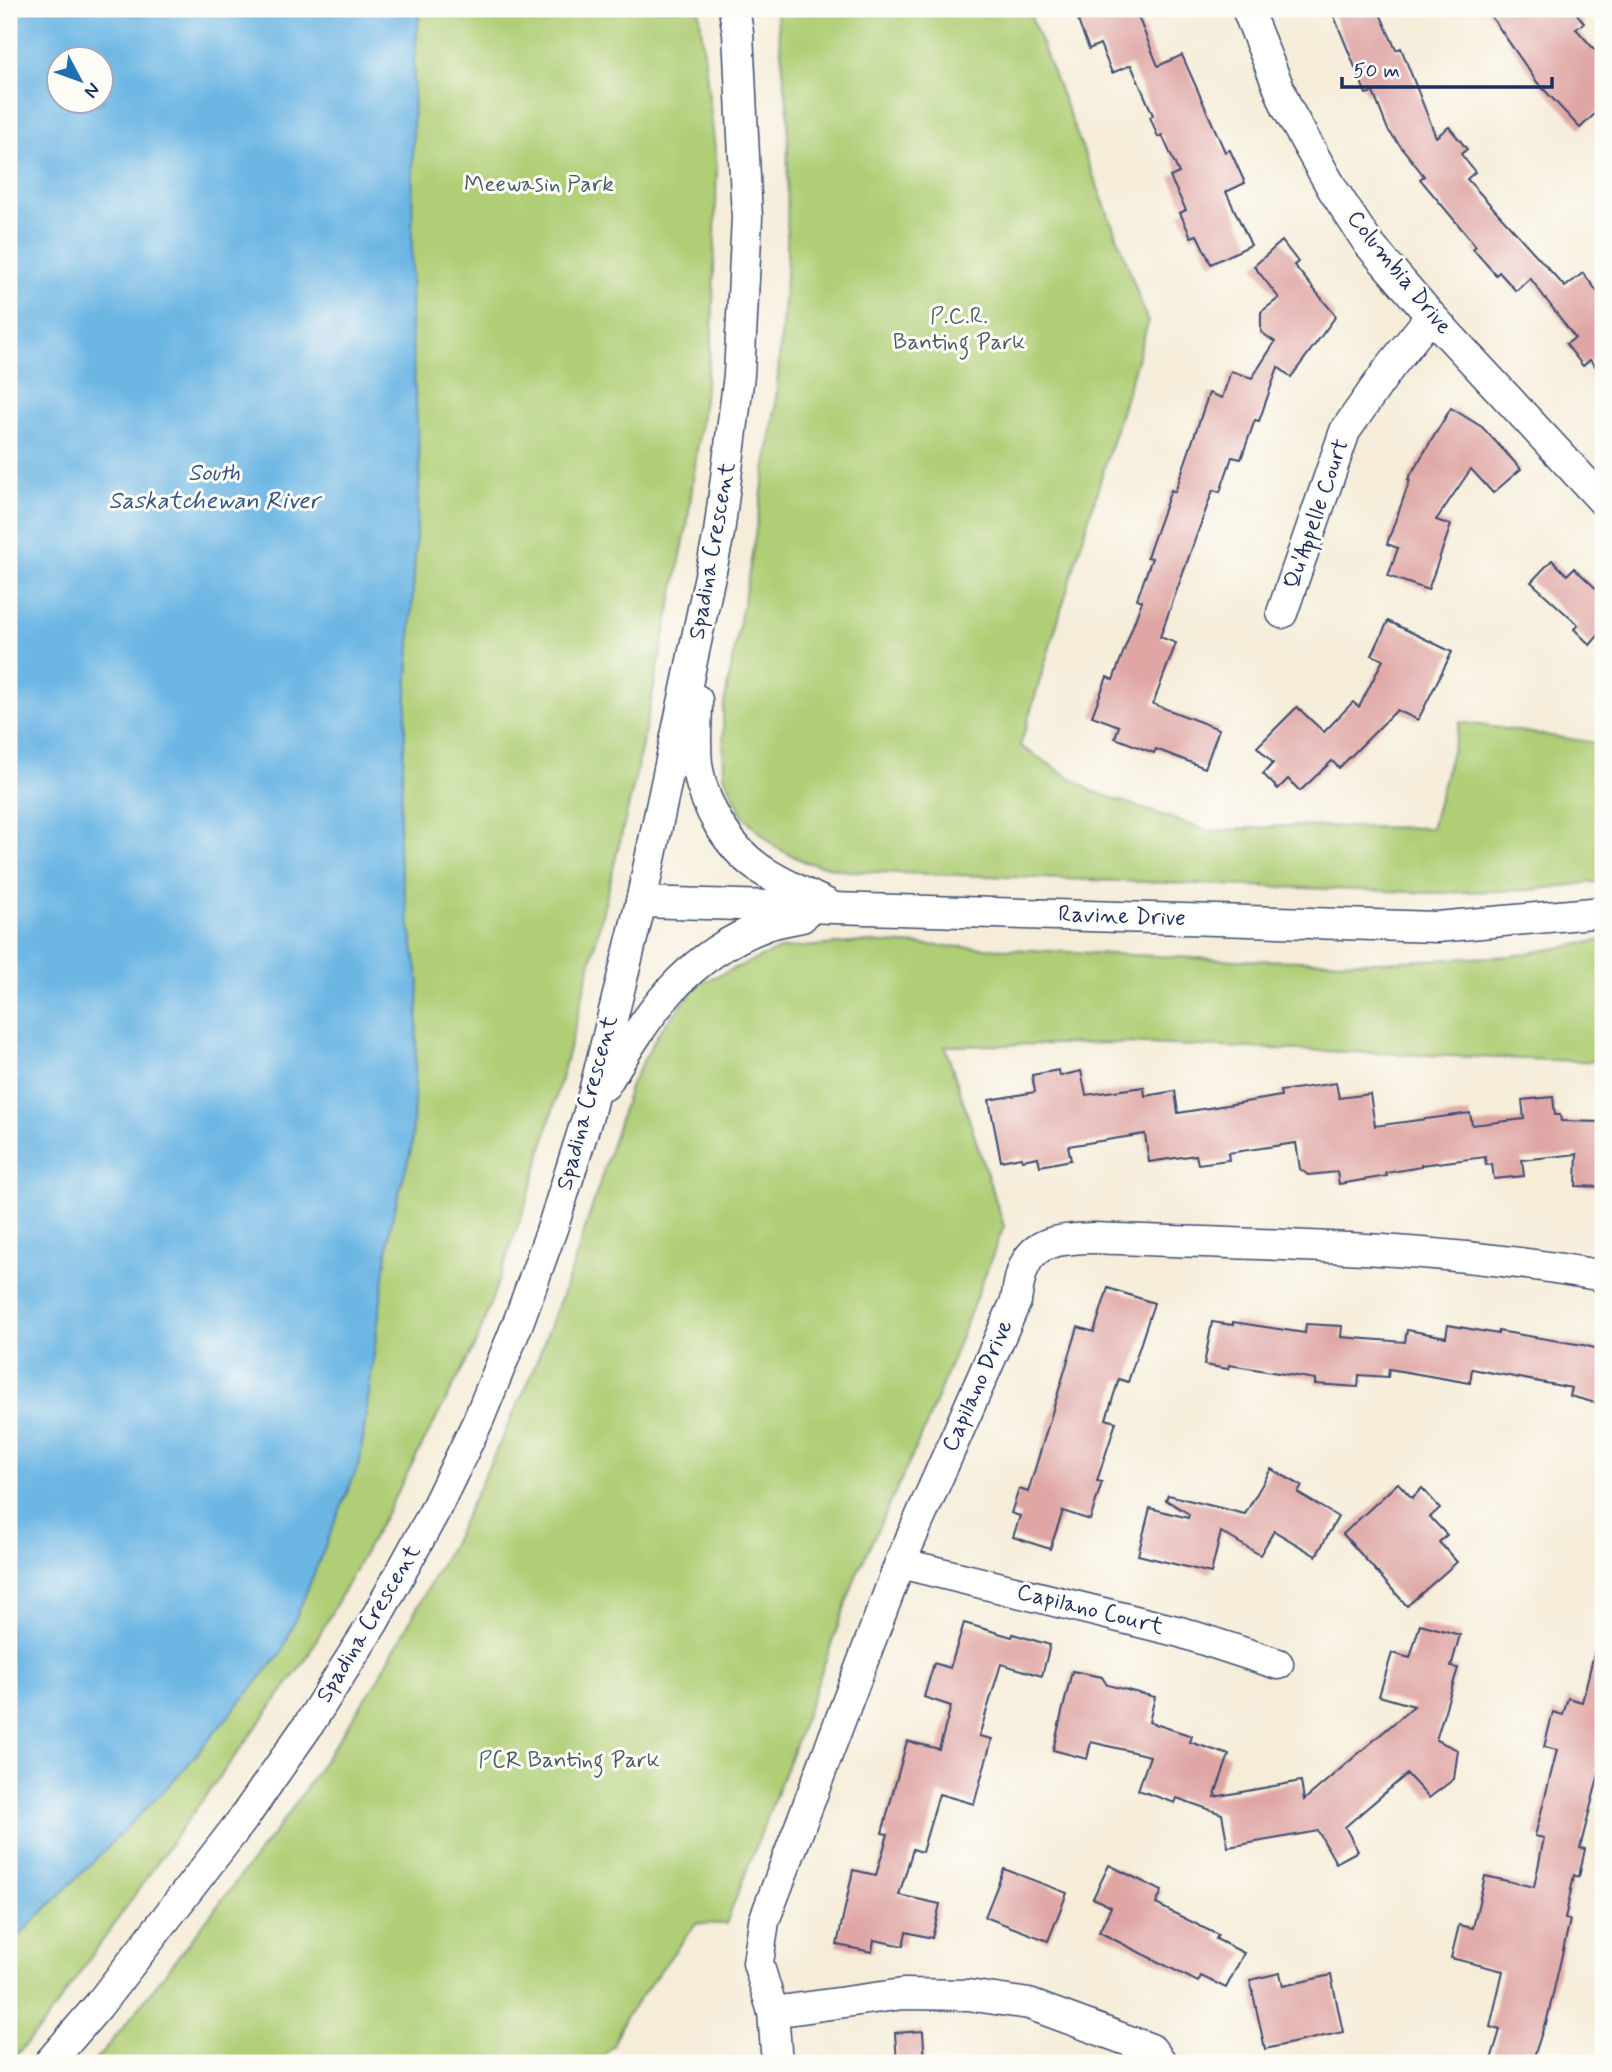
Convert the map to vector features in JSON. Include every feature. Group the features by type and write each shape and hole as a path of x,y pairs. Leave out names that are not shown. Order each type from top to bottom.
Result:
{"street":[{"name":"Spadina Crescent","path":"49,2063 243,1819 309,1724 373,1623 433,1514 478,1421 549,1238 589,1112 640,902 719,533 739,375 747,218 738,33 734,9"},
{"name":"Columbia Drive","path":"1247,9 1287,108 1332,188 1368,243 1431,316 1603,501"},
{"name":"Qu'Appelle Court","path":"1282,613 1345,431 1390,367 1431,316"},
{"path":"697,644 697,768 715,818 742,854 759,868 836,909"},
{"name":"Ravine Drive","path":"640,902 1437,927 1603,912"},
{"path":"589,1112 638,1030 673,987 697,964 727,944 766,925 836,909"},
{"name":"Capilano Drive","path":"776,2063 773,2012 758,1963 764,1921 900,1563 1016,1301 1024,1266 1038,1247 1064,1240 1092,1238 1387,1250 1554,1267 1603,1276"},
{"name":"Capilano Court","path":"900,1563 1180,1632 1278,1664"},
{"path":"773,2012 903,1994 968,1995 1029,2004 1151,2049 1162,2063"}],"green space":[{"name":"Meewasin Park","path":"394,9 699,9 717,167 712,338 687,526 634,783 576,1023 532,1186 477,1341 305,1661 176,1836 44,2024 9,2063 9,1916"},
{"name":"P.C.R. Banting Park","path":"776,9 1028,9 1148,323 1020,746 1092,791 1208,831 1286,826 1431,828 1460,722 1603,744 1603,881 1531,890 1437,893 848,871 805,862 775,847 743,816 724,775 723,710 748,579 775,410 787,264 788,111"},
{"name":"PCR Banting Park","path":"1603,940 1603,1062 1122,1043 945,1046 1004,1226 926,1426 856,1576 726,1924 696,1923 625,2018 613,2046 596,2063 93,2063 287,1816 376,1683 453,1542 529,1381 574,1264 631,1084 659,1032 700,983 780,949 861,942 1238,960 1380,962 1512,956"}],"water":[{"name":"South Saskatchewan River","path":"9,9 420,9 414,62 411,326 420,470 398,852 419,983 412,1146 391,1223 360,1461 282,1652 180,1774 9,1946"}],"building":[{"path":"1085,9 1135,9 1158,66 1182,55 1225,152 1230,150 1245,183 1226,192 1251,245 1211,264 1197,235 1191,237 1180,213 1186,210 1170,177 1179,173 1162,135 1158,137 1150,117 1153,115 1131,65 1112,73 1100,44 1089,49 1078,21 1089,17"},
{"path":"1331,9 1378,9 1396,50 1401,48 1436,137 1449,127 1467,149 1461,154 1475,172 1467,179 1565,287 1583,273 1603,299 1603,375 1590,360 1583,366 1566,344 1575,338 1530,278 1516,291 1499,272 1496,275 1473,249 1476,246 1420,179 1424,176 1388,130 1373,92 1366,94"},
{"path":"1486,9 1573,9 1584,23 1576,29 1603,59 1603,106 1580,128 1537,82"},
{"path":"1282,241 1298,262 1294,265 1336,316 1291,377 1278,367 1259,421 1255,420 1241,459 1232,457 1220,492 1213,490 1160,637 1176,643 1153,704 1219,729 1205,768 1156,749 1154,753 1115,738 1119,726 1092,716 1107,677 1113,680 1142,601 1137,599 1152,558 1147,557 1171,490 1175,492 1209,393 1222,398 1231,371 1252,378 1275,342 1261,332 1261,312 1279,298 1254,266"},
{"path":"1451,408 1482,427 1521,469 1493,493 1471,469 1436,520 1451,525 1428,590 1388,576 1398,548 1387,544 1410,480 1408,479"},
{"path":"1552,560 1567,575 1574,568 1603,595 1603,630 1590,645 1574,629 1578,625 1531,582"},
{"path":"1388,621 1452,652 1418,720 1397,710 1339,768 1332,761 1300,791 1288,779 1278,789 1263,774 1273,763 1257,747 1297,707 1324,732 1353,702 1359,707 1383,660 1372,655"},
{"path":"1059,1070 1060,1076 1081,1071 1086,1095 1144,1087 1145,1096 1175,1091 1178,1113 1281,1096 1280,1091 1336,1083 1339,1098 1370,1094 1375,1126 1470,1113 1472,1125 1524,1119 1522,1100 1553,1097 1555,1115 1560,1115 1561,1121 1603,1122 1603,1187 1576,1186 1577,1154 1522,1160 1524,1176 1494,1179 1492,1164 1486,1165 1485,1157 1421,1165 1386,1173 1387,1176 1339,1184 1337,1172 1308,1175 1300,1169 1296,1143 1228,1153 1229,1160 1198,1164 1196,1155 1149,1162 1145,1134 1068,1146 1071,1160 1040,1166 1038,1157 1001,1161 989,1100 1035,1092 1032,1075"},
{"path":"1108,1288 1154,1303 1128,1382 1119,1379 1106,1419 1116,1422 1097,1481 1102,1482 1090,1520 1063,1511 1050,1549 1013,1537 1020,1516 1011,1513 1019,1489 1028,1492 1078,1327 1094,1332"},
{"path":"1212,1322 1233,1325 1233,1322 1305,1333 1306,1324 1342,1326 1341,1337 1405,1342 1407,1330 1446,1337 1448,1325 1583,1345 1603,1350 1603,1405 1570,1396 1572,1388 1472,1369 1470,1383 1389,1369 1388,1377 1359,1375 1358,1387 1315,1384 1315,1379 1229,1365 1228,1369 1204,1365"},
{"path":"1271,1469 1302,1486 1298,1493 1338,1517 1316,1556 1274,1531 1260,1555 1221,1532 1211,1573 1138,1555 1150,1508 1188,1518 1189,1514 1166,1500 1168,1495 1245,1514"},
{"path":"1398,1483 1412,1498 1422,1488 1440,1508 1430,1517 1447,1535 1439,1542 1457,1562 1407,1606 1343,1534"},
{"path":"964,1623 1050,1645 1042,1676 1001,1664 979,1736 992,1739 974,1804 939,1794 922,1852 913,1849 899,1895 940,1904 932,1938 906,1932 903,1946 874,1940 872,1952 837,1945 853,1870 876,1875 888,1834 882,1833 907,1741 939,1749 951,1706 924,1697 934,1663 950,1668"},
{"path":"1420,1624 1460,1635 1451,1667 1458,1668 1436,1740 1458,1750 1454,1779 1429,1798 1407,1774 1345,1827 1358,1851 1336,1863 1318,1831 1228,1847 1222,1814 1177,1798 1175,1803 1138,1790 1150,1756 1091,1742 1087,1759 1053,1750 1072,1671 1102,1677 1107,1685 1155,1697 1149,1722 1192,1736 1190,1742 1229,1755 1214,1797 1301,1781 1304,1800 1414,1706 1379,1696 1392,1653 1410,1658"},
{"path":"1595,1650 1603,1651 1603,1758 1580,1848 1585,1849 1579,1877 1574,1875 1565,1919 1570,1920 1546,2024 1532,2063 1490,2063 1500,2030 1490,2027 1503,1971 1451,1958 1459,1925 1473,1928 1485,1876 1534,1887 1544,1838 1535,1836 1557,1750 1544,1747 1553,1712 1563,1715 1568,1698 1582,1702"},
{"path":"1109,1865 1162,1891 1156,1904 1218,1935 1216,1939 1244,1953 1226,1988 1201,1976 1198,1982 1099,1932 1111,1907 1093,1898"},
{"path":"1004,1869 1067,1893 1048,1941 985,1917"},
{"path":"1280,1973 1283,1986 1331,1975 1343,2032 1265,2049 1250,1980"},
{"path":"923,2031 925,2063 897,2063 895,2033"}]}
